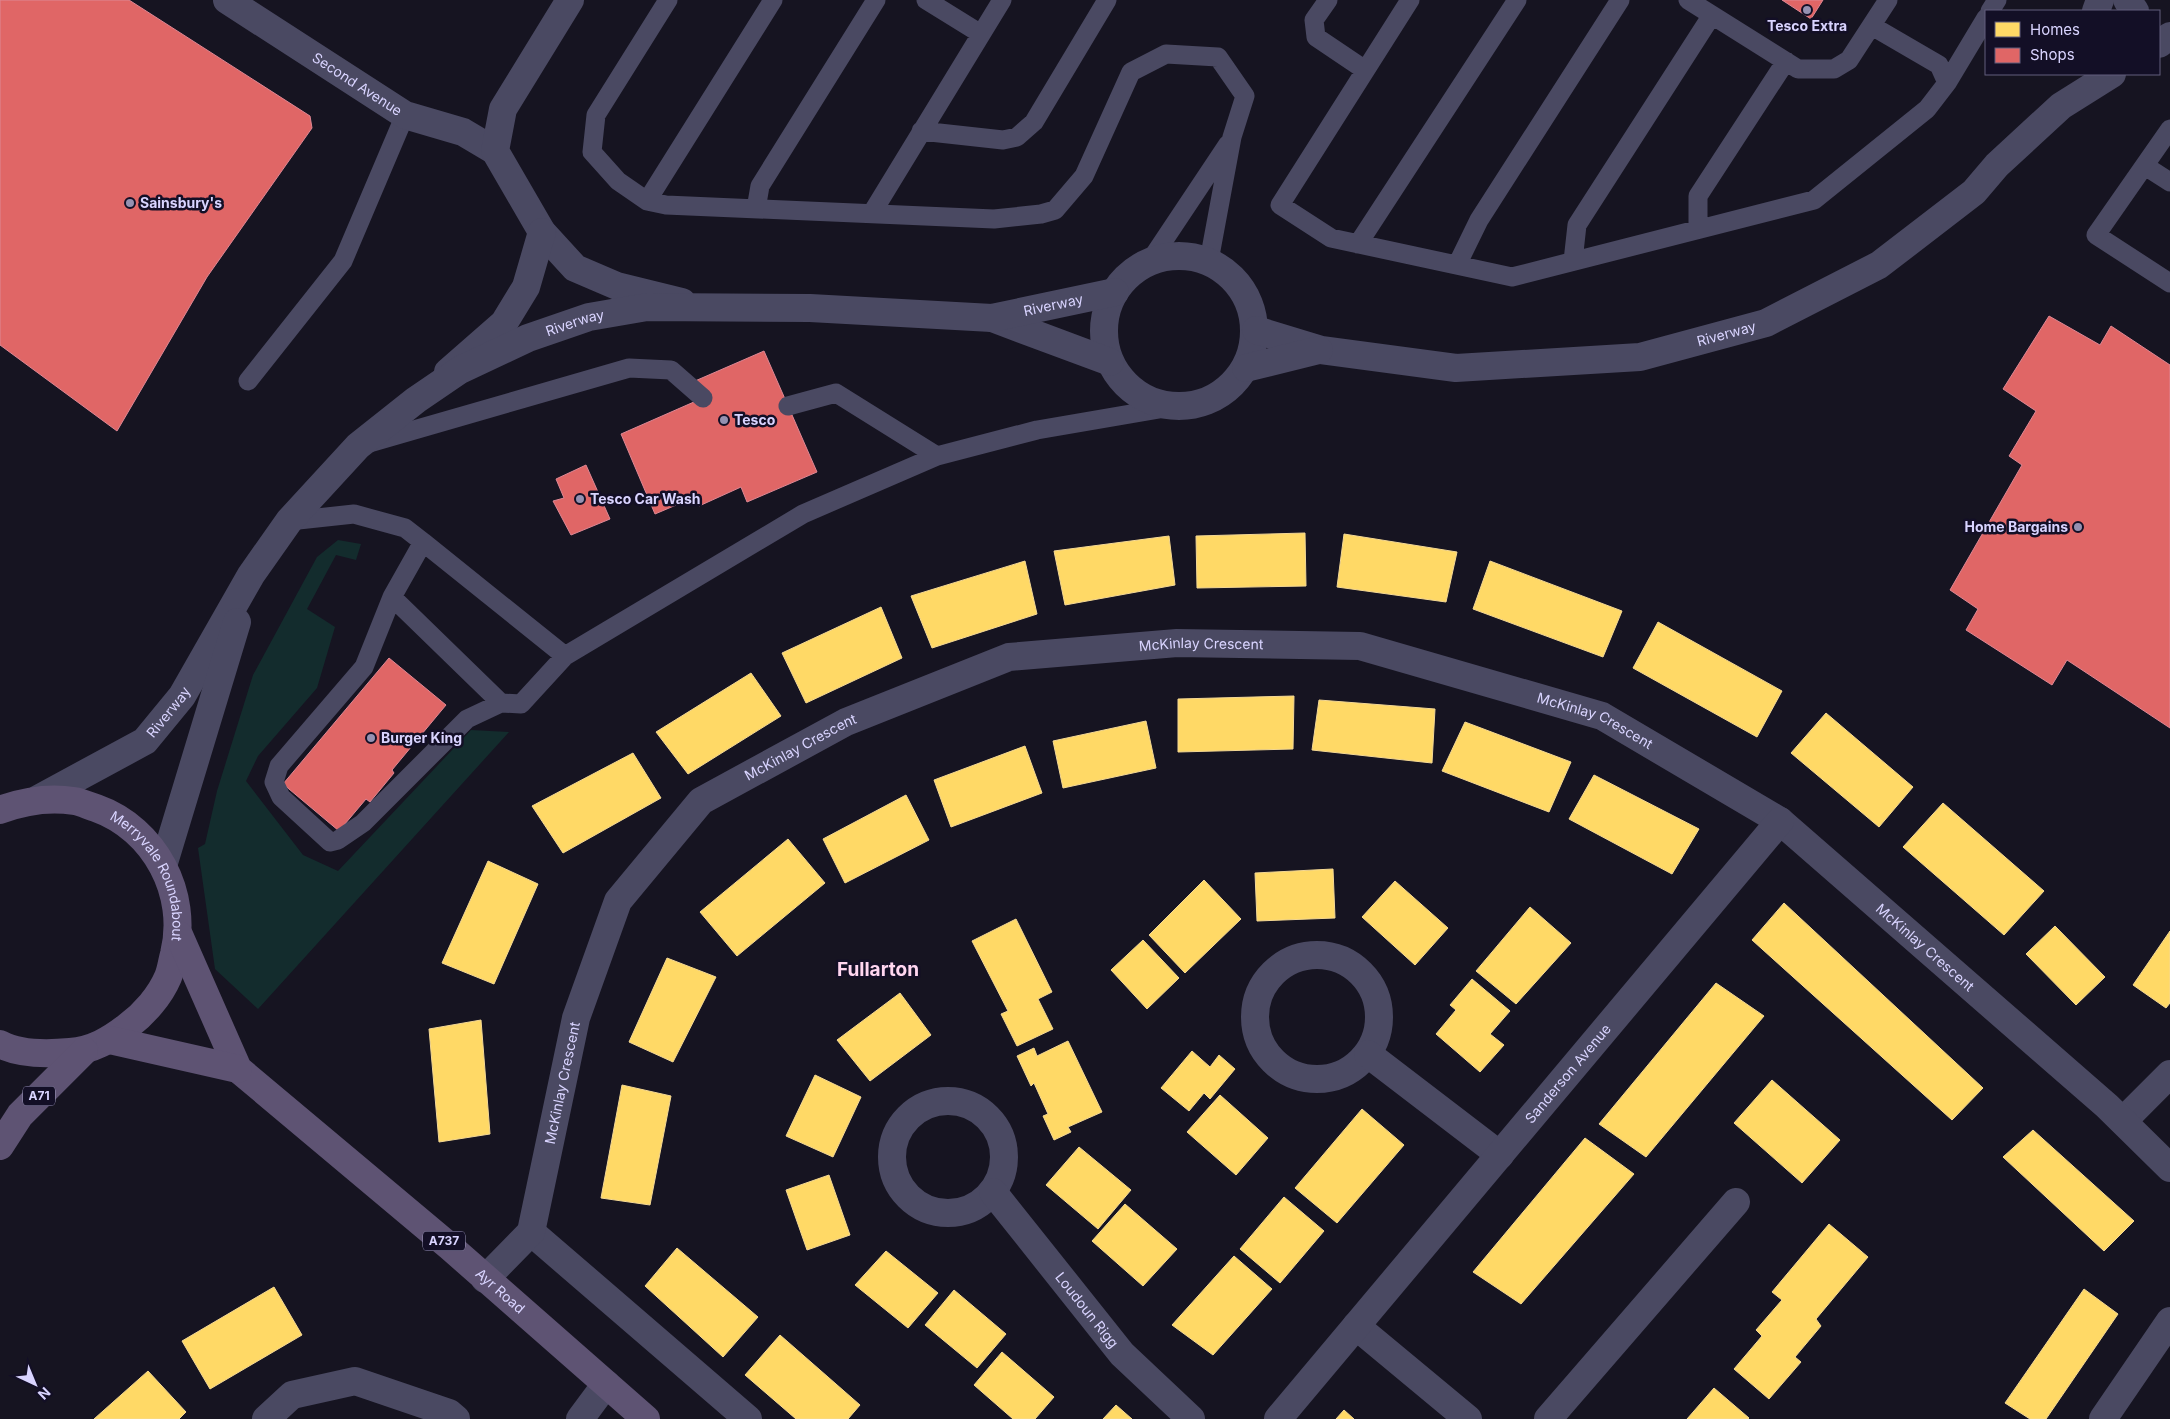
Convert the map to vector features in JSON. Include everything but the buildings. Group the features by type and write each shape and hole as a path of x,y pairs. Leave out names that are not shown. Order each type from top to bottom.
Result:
{"main road":[{"name":"Merryvale Roundabout","path":"0,1044 44,1055 84,1051 110,1040 144,1014 164,984 168,977 179,935 176,899 163,866 141,836 110,813 75,801 15,802"},
{"name":"A737","path":"179,935 238,1069"},
{"name":"A737","path":"110,1040 238,1069"},
{"name":"A71","path":"0,1146 20,1114 84,1051"},
{"name":"Ayr Road","path":"238,1069 449,1246 646,1419"}],"street":[{"name":"Second Avenue","path":"227,0 405,115 463,132 495,151"},
{"path":"570,0 503,109 495,151 542,232 575,268 616,286 708,308"},
{"name":"Riverway","path":"2061,106 2073,75"},
{"name":"Riverway","path":"1256,330 1321,350 1456,368 1640,358 1766,323 1879,265 1974,192 1997,165 2061,106 2110,75"},
{"path":"416,400 504,322 526,287 542,232"},
{"path":"1175,255 1209,261 1231,275 1247,296 1256,330 1246,368 1230,388 1198,406 1171,407 1146,400 1125,384 1110,362 1103,336 1104,317 1115,292 1132,272 1150,261 1175,255"},
{"name":"Riverway","path":"15,802 146,740 182,696 251,575 289,521 358,446 416,400 460,370 528,338 589,317 647,307 810,308 992,318 1115,292"},
{"name":"Riverway","path":"992,318 1110,362"},
{"name":"Riverway","path":"1246,368 1321,350"},
{"name":"Riverway","path":"163,866 251,575"},
{"name":"McKinlay Crescent","path":"531,1232 576,1018 618,901 701,801 846,722 1010,657 1177,644 1360,646 1602,716 1780,820 2123,1121 2170,1168"},
{"name":"Sanderson Avenue","path":"1278,1419 1780,820"},
{"path":"1319,955 1340,959 1355,967 1370,983 1379,1005 1379,1027 1368,1054 1352,1069 1333,1078 1311,1080 1285,1071 1268,1056 1258,1038 1255,1021 1257,999 1264,984 1278,968 1298,958 1319,955"},
{"path":"1368,1054 1500,1155"},
{"path":"2123,1121 2170,1074"},
{"path":"940,1101 961,1102 980,1109 998,1129 1005,1148 1003,1175 993,1192 978,1206 963,1212 943,1214 924,1209 904,1194 895,1177 892,1149 898,1130 906,1119 922,1107 940,1101"},
{"name":"Loudoun Rigg","path":"993,1192 1122,1354 1191,1419"},
{"path":"1548,1419 1736,1202"},
{"path":"485,1278 531,1232 748,1419"},
{"path":"2103,1419 2170,1322"},
{"path":"1356,1326 1468,1419"},
{"path":"266,1419 292,1395 356,1380 449,1413 456,1419"},
{"path":"580,1419 606,1384"}],"lane":[{"path":"668,0 596,115 592,152 618,181 647,201 666,205 994,219 1041,214 1055,210 1084,176 1131,72 1166,54 1218,57 1245,96 1232,137 1209,261"},
{"path":"647,201 773,0"},
{"path":"756,209 760,186 876,0"},
{"path":"926,0 981,34"},
{"path":"872,213 1002,0"},
{"path":"921,131 1003,140 1017,136 1034,122 1108,0"},
{"path":"1328,0 1314,20 1316,37 1365,70"},
{"path":"1410,0 1280,205 1331,238 1512,277 1814,200 1927,109 1947,83 1985,20"},
{"path":"1358,244 1517,0"},
{"path":"1457,265 1479,220 1620,0"},
{"path":"1688,0 1798,69 1834,69 1850,60 1888,0"},
{"path":"1574,261 1577,225 1712,15"},
{"path":"1872,26 1939,65 1947,83"},
{"path":"1698,229 1698,196 1786,61"},
{"path":"248,381 344,261 405,115"},
{"path":"2170,130 2096,235 2170,283"},
{"path":"1150,261 1232,137"},
{"path":"2145,166 2170,182"},
{"path":"358,446 629,368 671,370 703,398"},
{"path":"788,406 836,393 937,456"},
{"path":"423,542 392,598 364,667 279,766 274,782 281,797 330,842 338,840 363,823 467,719 500,702 521,704 565,656 802,514 937,456 1037,430 1171,407"},
{"path":"289,521 354,514 405,528 565,656"},
{"path":"392,598 500,702"}],"green space":[{"path":"338,540 361,544 356,560 336,555 307,609 335,627 317,688 258,756 246,781 303,855 338,871 471,730 509,732 258,1009 215,969 198,848 205,844 217,791 253,675 317,557"}],"place":[{"name":"Tesco Extra","path":"1807,10"},
{"name":"Sainsbury's","path":"130,203"},
{"name":"Tesco","path":"724,420"},
{"name":"Tesco Car Wash","path":"580,499"},
{"name":"Home Bargains","path":"2078,527"},
{"name":"Burger King","path":"371,738"}],"district":[{"name":"Fullarton","path":"878,969"}]}
